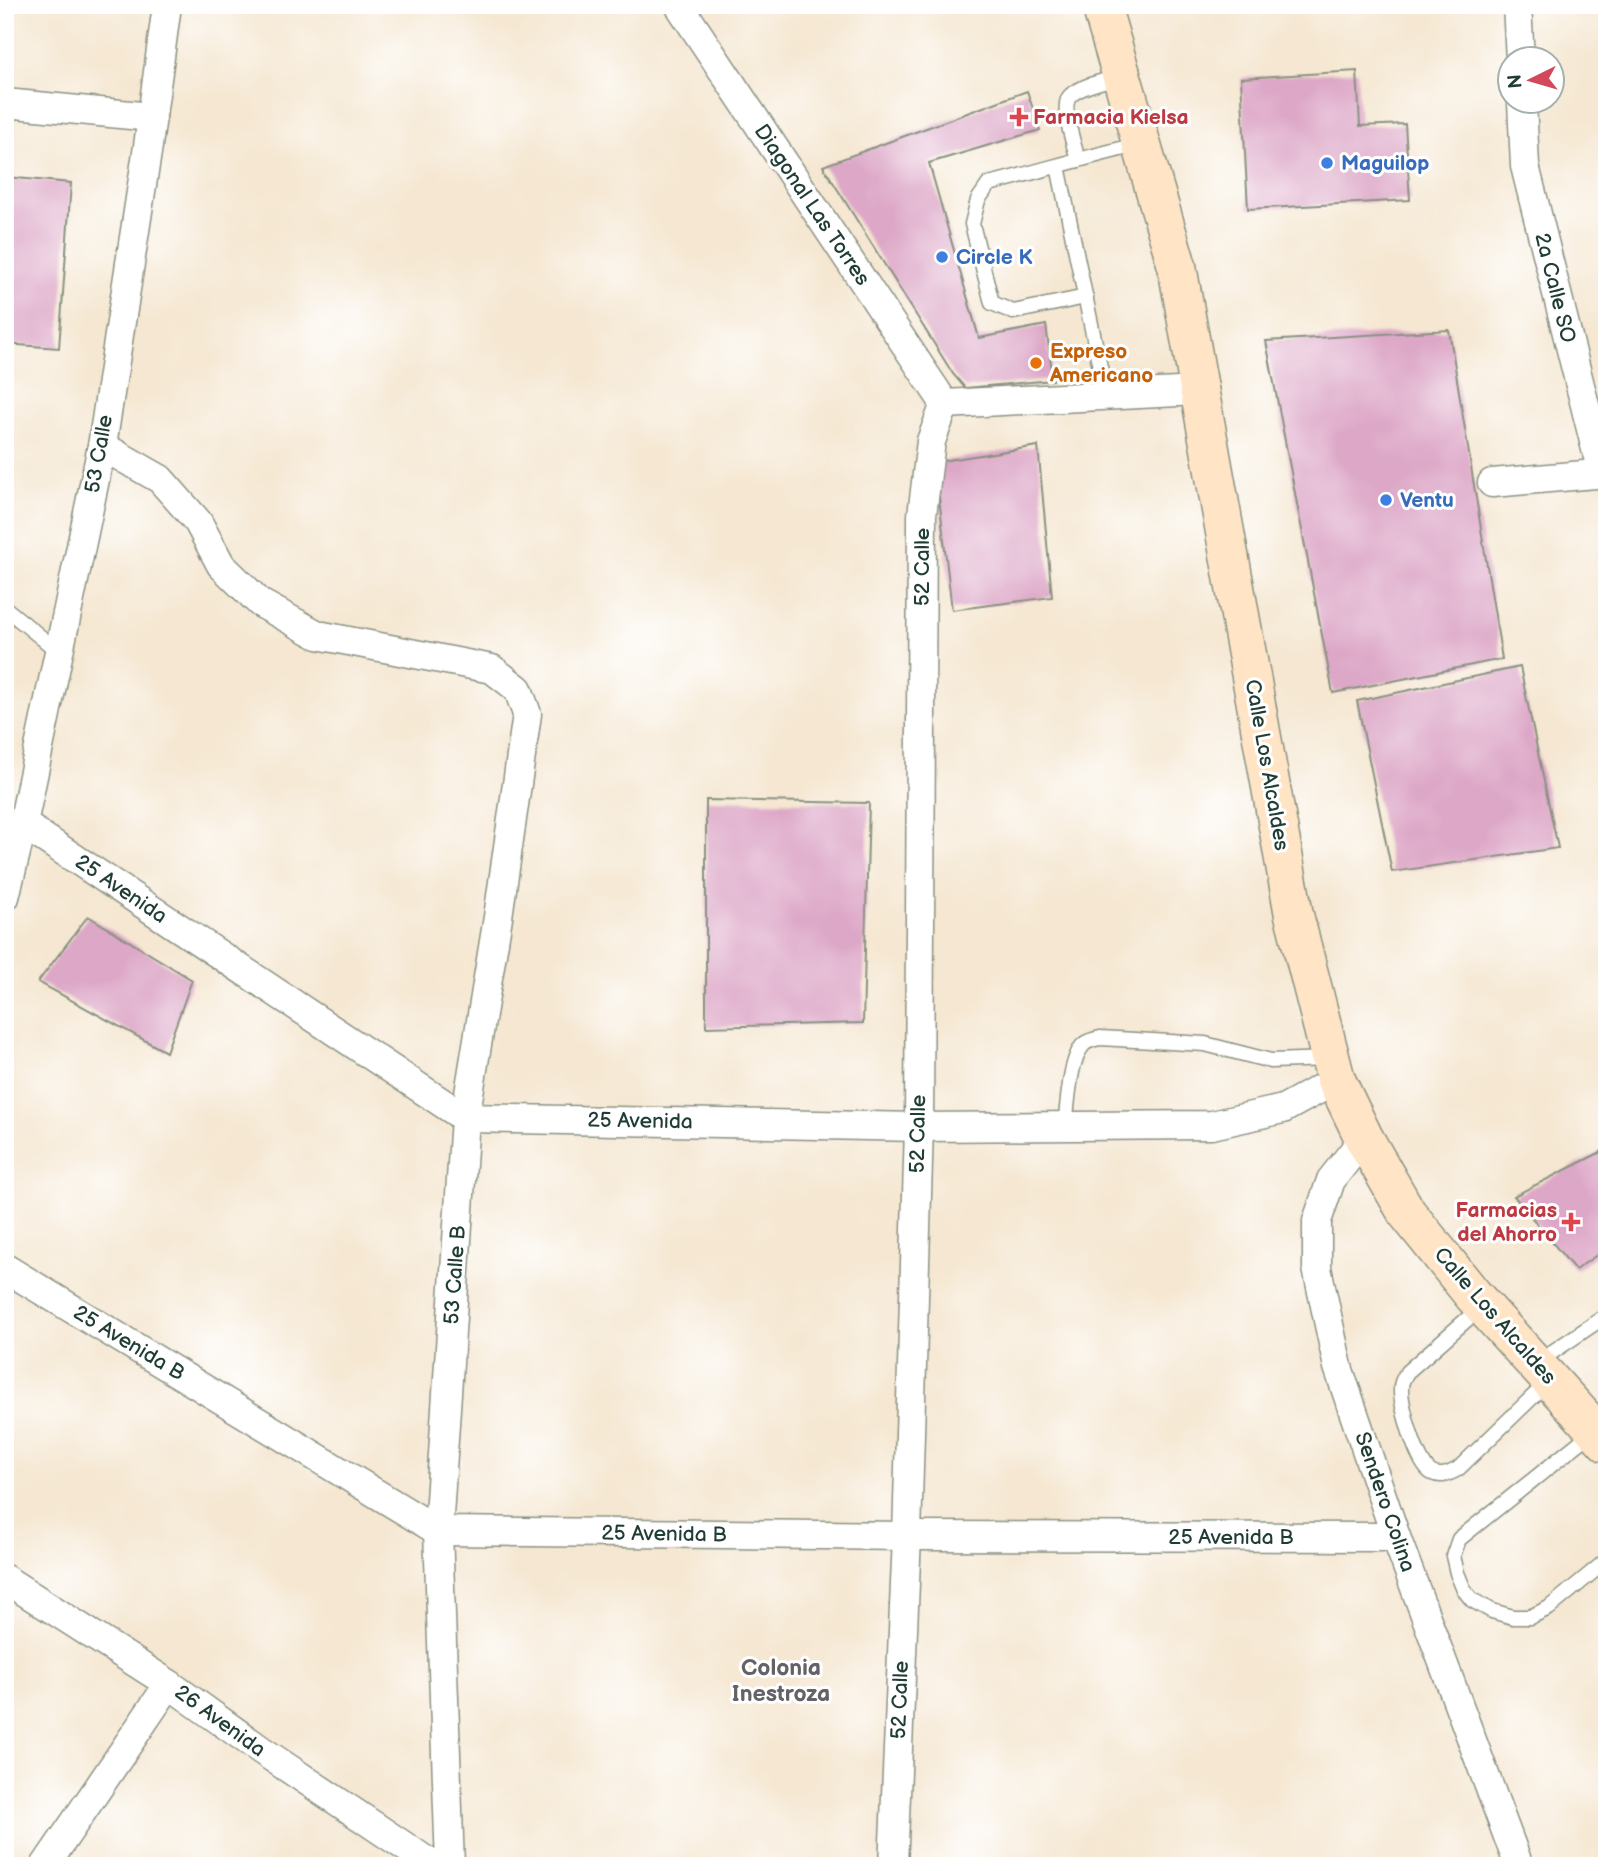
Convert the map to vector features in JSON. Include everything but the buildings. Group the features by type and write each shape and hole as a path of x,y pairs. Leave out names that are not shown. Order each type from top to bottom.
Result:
{"main road":[{"name":"Calle Los Alcaldes","path":"1101,5 1177,266 1294,915 1334,1069 1364,1138 1407,1213 1483,1306 1601,1437"}],"street":[{"name":"53 Calle","path":"5,897 23,824 102,446 167,5"},
{"name":"Diagonal Las Torres","path":"679,5 945,404"},
{"path":"1517,5 1519,46"},
{"path":"5,103 152,117"},
{"name":"2a Calle SO","path":"1523,116 1525,166 1604,473"},
{"path":"945,404 1198,391"},
{"name":"52 Calle","path":"894,1866 919,1127 922,515 931,441 945,404"},
{"name":"53 Calle B","path":"102,446 160,479 198,522 222,565 260,603 318,635 492,669 518,689 527,714 498,918 465,1118 438,1531 450,1866"},
{"path":"1492,483 1604,473"},
{"name":"25 Avenida","path":"23,824 465,1118 919,1127 1212,1125 1283,1110 1334,1069"},
{"name":"Sendero Colina","path":"1364,1138 1331,1180 1317,1221 1317,1268 1338,1367 1396,1537 1519,1866"},
{"name":"25 Avenida B","path":"5,1268 438,1531 1396,1537"},
{"name":"26 Avenida","path":"5,1579 169,1685 434,1866"},
{"path":"45,1866 169,1685"}],"lane":[{"path":"1078,160 1068,119 1066,103 1069,97 1079,90 1122,75"},
{"path":"1086,297 1013,312 992,303 972,224 978,200 989,184 1142,144"},
{"path":"1058,166 1106,396"},
{"path":"5,608 59,652"},
{"path":"1065,1126 1072,1076 1079,1052 1086,1043 1100,1038 1205,1044 1271,1061 1334,1069"},
{"path":"1483,1306 1406,1372 1400,1385 1409,1427 1422,1463 1433,1473 1445,1476 1458,1469 1543,1372 1607,1315"},
{"path":"1601,1437 1459,1539 1453,1556 1457,1573 1472,1600 1492,1611 1513,1617 1530,1617 1549,1608 1607,1560"}],"place":[{"name":"Farmacia Kielsa","path":"1019,117"},
{"name":"Maguilop","path":"1327,163"},
{"name":"Circle K","path":"942,257"},
{"name":"Expreso Americano","path":"1036,363"},
{"name":"Ventu","path":"1386,500"},
{"name":"Farmacias del Ahorro","path":"1571,1222"}],"district":[{"name":"Colonia Inestroza","path":"781,1681"}]}
